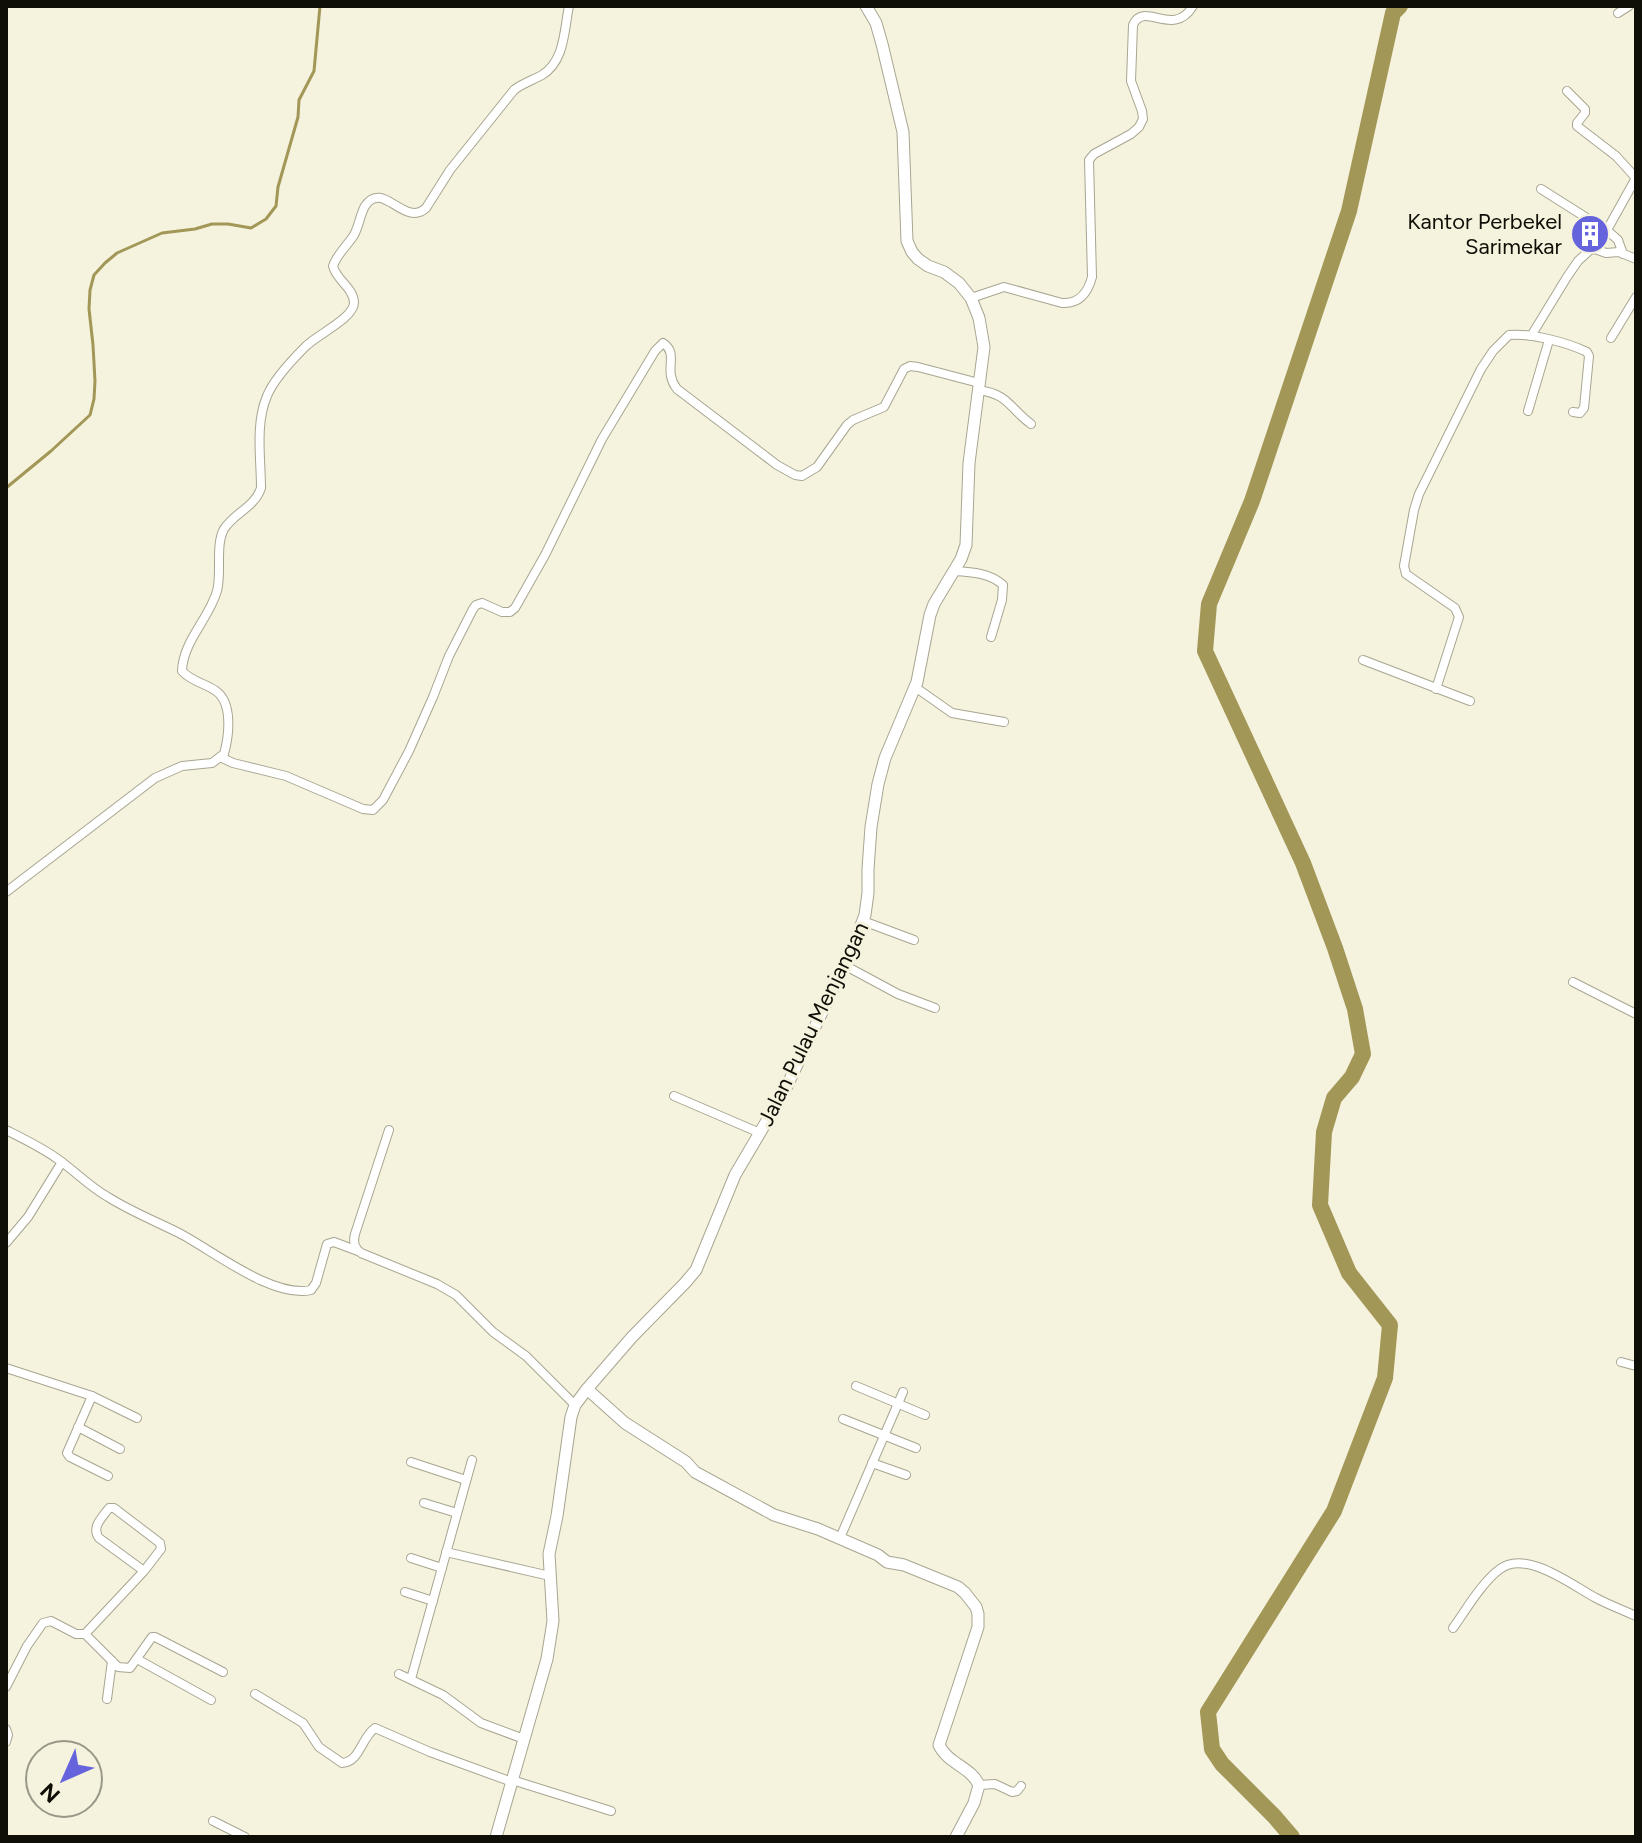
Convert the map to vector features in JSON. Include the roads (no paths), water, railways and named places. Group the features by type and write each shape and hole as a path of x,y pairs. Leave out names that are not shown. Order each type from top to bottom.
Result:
{"street":[{"path":"6,892 155,778 182,766 212,763 224,754 228,729 227,708 222,696 188,677 182,671 182,664 216,592 221,537 238,514 258,497 261,488 260,424 267,396 305,346 352,310 352,295 336,276 333,266 355,233 365,206 375,198 381,198 410,213 426,208 450,170 514,90 544,74 555,63 561,52 569,6"},
{"path":"866,6 876,23 903,132 907,241 912,252 928,266 944,272 959,283 971,298 1003,287 1062,303 1082,298 1092,277 1089,160 1131,134 1143,119 1131,81 1135,18 1147,11 1166,17 1182,17 1193,6"},
{"path":"1618,13 1629,6"},
{"path":"1567,91 1585,109 1577,126 1616,156 1636,178 1607,230"},
{"path":"1541,189 1607,230 1618,240 1623,254"},
{"path":"1531,336 1567,277 1590,250 1623,254 1636,259"},
{"path":"1611,338 1636,297"},
{"name":"Jalan Pulau Menjangan","path":"496,1837 544,1674 553,1609 551,1544 568,1427 575,1405 638,1331 696,1270 735,1175 785,1090 863,921 878,784 885,758 915,687 934,604 964,554 966,545 969,463 984,347 979,318 971,298"},
{"path":"1436,689 1459,617 1455,608 1406,574 1404,566 1416,502 1475,379 1509,335 1531,336 1577,347 1588,354 1584,408 1580,413 1573,412"},
{"path":"1528,411 1549,340"},
{"path":"220,757 286,776 363,809 370,811 376,808 409,751 449,656 473,609 482,603 502,612 515,608 545,555 602,439 655,351 663,343 670,347 670,378 677,389 777,465 795,475 802,476 817,467 853,420 884,407 904,369 910,366 978,386 1005,398 1031,424"},
{"path":"954,571 986,575 1003,585 991,637"},
{"path":"1363,660 1470,701"},
{"path":"915,687 952,713 1004,722"},
{"path":"863,921 914,940"},
{"path":"844,965 898,994 935,1008"},
{"path":"1573,982 1636,1014"},
{"path":"674,1096 760,1133"},
{"path":"6,1130 62,1162 110,1199 273,1285 296,1291 311,1290 316,1283 327,1244 334,1242 437,1284 456,1295 493,1332 526,1356 575,1405"},
{"path":"358,1251 354,1239 389,1130"},
{"path":"6,1243 28,1217 62,1162"},
{"path":"1621,1362 1636,1366"},
{"path":"6,1368 92,1396 137,1418"},
{"path":"856,1386 925,1415"},
{"path":"587,1389 625,1423 700,1474 774,1515 840,1538 891,1564 904,1565 958,1587 965,1593 976,1607 979,1620 939,1745 944,1755 973,1776 979,1785 974,1803 956,1837"},
{"path":"840,1538 903,1392"},
{"path":"92,1396 68,1455 108,1476"},
{"path":"843,1419 916,1448"},
{"path":"78,1427 120,1449"},
{"path":"411,1679 472,1460"},
{"path":"411,1462 466,1480"},
{"path":"872,1463 906,1475"},
{"path":"424,1503 457,1513"},
{"path":"85,1634 144,1571 161,1549 160,1543 114,1508 109,1508 95,1528 95,1533 144,1571"},
{"path":"446,1552 550,1576"},
{"path":"411,1558 442,1568"},
{"path":"1453,1628 1492,1576 1506,1565 1519,1564 1553,1572 1594,1597 1636,1616"},
{"path":"405,1592 433,1601"},
{"path":"6,1687 27,1646 43,1623 51,1621 76,1634 85,1634 118,1667 130,1668 155,1637 223,1672"},
{"path":"137,1659 211,1700"},
{"path":"107,1699 112,1661"},
{"path":"399,1674 443,1695 481,1723 524,1739"},
{"path":"255,1694 303,1723 319,1747 342,1763 350,1762 355,1757 367,1735 375,1728 453,1761 611,1811"},
{"path":"6,1729 6,1742"},
{"path":"979,1785 995,1784 1012,1792 1021,1786"},
{"path":"213,1821 245,1837"}],"waterway":[{"path":"6,488 90,415 95,381 90,290 94,275 105,263 117,253 162,233 212,224 251,228 266,219 276,206 278,187 298,117 299,100 314,71 320,6"},
{"path":"1292,1837 1222,1764 1212,1749 1208,1712 1334,1511 1385,1378 1390,1325 1349,1273 1320,1205 1324,1132 1334,1098 1352,1077 1363,1054 1355,1009 1303,863 1205,651 1209,604 1252,501 1349,211 1393,13 1400,6"}],"place":[{"name":"Kantor Perbekel Sarimekar","path":"1590,234"}]}
